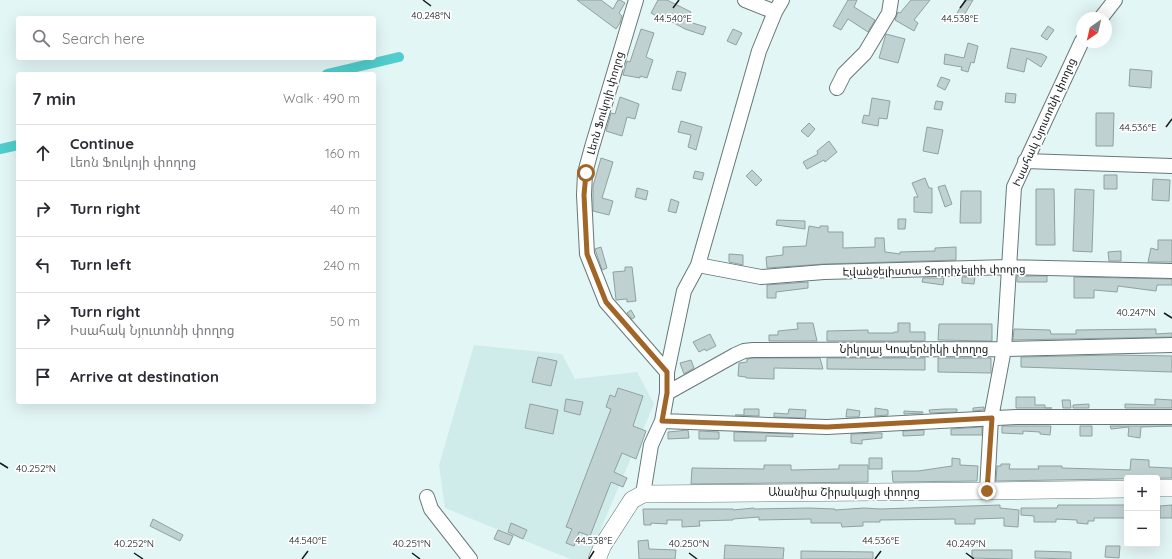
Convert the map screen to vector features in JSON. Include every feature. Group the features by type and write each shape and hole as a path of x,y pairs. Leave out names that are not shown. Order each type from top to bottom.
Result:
{"main road":[{"path":"1160,488 1172,488"},
{"name":"Անանիա Շիրակացի փողոց","path":"643,494 1124,489"},
{"path":"598,559 603,545 632,500 643,494"}],"street":[{"name":"Լեոն Ֆուկոյի փողոց","path":"636,0 592,146 586,173 584,195 587,254 606,302 667,372"},
{"path":"745,0 775,12"},
{"path":"643,494 651,445 662,421 667,393 667,372 684,292 698,265 759,51 775,12 782,0"},
{"path":"837,88 844,74 865,53 889,13 891,0"},
{"path":"1106,12 1116,0"},
{"name":"Իսահակ Նյուտոնի փողոց","path":"987,491 992,418 1004,349 1014,187 1078,48"},
{"path":"1025,161 1172,166"},
{"name":"Էվանջելիստա Տորրիչելլիի փողոց","path":"698,265 761,277 824,272 1010,267 1172,271"},
{"name":"Նիկոլայ Կոպերնիկի փողոց","path":"667,393 735,354 753,350 1004,349 1172,345"},
{"path":"662,421 827,427 992,418 1108,416 1172,417"},
{"path":"427,497 431,509 470,559"}],"shaded area":[{"path":"474,345 562,354 575,379 637,372 654,404 588,559 570,559 445,508 439,465"}],"building":[{"path":"577,0 601,0 613,9 618,0 620,0 625,3 619,13 622,16 620,23 616,29"},
{"path":"658,0 667,0 691,12 686,21 706,27 703,35 685,29 665,18 664,20 651,13"},
{"path":"848,0 857,0 854,7 875,20 868,32 848,19 841,30 833,26"},
{"path":"911,0 930,0 914,20 918,23 914,31 895,20 898,12 900,13"},
{"path":"965,0 973,0 963,17 957,13"},
{"path":"1048,26 1054,30 1047,40 1041,36"},
{"path":"641,29 654,33 646,57 653,60 647,78 623,75 627,61 630,62"},
{"path":"733,29 742,33 736,45 727,41"},
{"path":"886,34 905,39 898,63 879,58"},
{"path":"968,43 978,46 974,63 971,62 968,72 961,70 962,67 944,64 945,54 964,58"},
{"path":"1011,48 1042,54 1047,57 1041,67 1027,58 1024,72 1007,68"},
{"path":"1130,69 1152,71 1151,88 1129,86"},
{"path":"677,71 686,73 681,91 672,89"},
{"path":"941,77 950,80 945,90 937,86"},
{"path":"1006,93 1016,94 1015,103 1005,102"},
{"path":"620,97 639,104 635,119 627,117 622,136 606,131 611,113 615,114"},
{"path":"872,98 890,101 887,119 879,118 878,126 862,123 864,115 869,116"},
{"path":"936,101 943,102 941,110 934,109"},
{"path":"1096,113 1114,113 1113,146 1096,146"},
{"path":"681,121 702,127 696,150 688,147 691,135 678,132"},
{"path":"809,123 815,129 808,137 801,131"},
{"path":"927,127 943,130 938,154 923,151"},
{"path":"829,141 837,152 825,162 824,160 807,169 803,162 818,154 817,151"},
{"path":"601,158 613,162 602,198 613,201 609,215 593,211 593,186"},
{"path":"752,170 762,180 756,186 746,176"},
{"path":"695,171 704,173 702,180 693,178"},
{"path":"1104,175 1117,175 1117,189 1104,189"},
{"path":"925,178 929,188 932,188 932,213 914,212 914,197 918,197 912,183"},
{"path":"1153,179 1170,180 1169,201 1152,200"},
{"path":"945,185 952,204 945,207 938,187"},
{"path":"637,188 648,191 646,200 635,197"},
{"path":"1036,189 1054,189 1055,245 1036,245"},
{"path":"1075,189 1094,190 1092,252 1073,251"},
{"path":"961,191 981,191 981,223 960,223"},
{"path":"671,199 679,202 676,213 668,211"},
{"path":"898,219 906,219 905,229 898,229"},
{"path":"777,220 805,221 805,229 776,225"},
{"path":"809,226 820,228 820,226 828,226 828,232 843,232 843,248 875,247 875,238 884,238 885,252 900,254 900,252 935,251 935,248 956,247 956,260 824,264 767,268 766,257 783,255 783,247 806,246"},
{"path":"1158,240 1172,240 1172,262 1148,262 1151,248 1158,250"},
{"path":"601,247 607,268 602,270 595,249"},
{"path":"1121,251 1121,261 1109,261 1108,252"},
{"path":"729,254 743,255 743,265 729,262"},
{"path":"625,267 632,267 636,301 627,302 627,299 616,300 613,272 625,271"},
{"path":"1017,276 1047,276 1047,282 1017,282"},
{"path":"962,277 975,277 974,284 962,283"},
{"path":"1074,277 1172,279 1172,285 1157,285 1156,291 1118,286 1117,292 1094,290 1094,298 1074,298"},
{"path":"923,278 944,278 943,285 922,282"},
{"path":"808,282 808,288 776,292 776,298 767,298 767,285"},
{"path":"631,310 635,317 632,319 627,313"},
{"path":"797,323 813,323 817,341 769,341 769,335 778,335 778,331 798,329"},
{"path":"898,323 910,323 910,332 925,332 925,341 827,341 827,331 868,330 868,333 894,333 898,332"},
{"path":"939,324 992,324 992,341 938,340"},
{"path":"1014,329 1050,330 1051,334 1076,334 1076,330 1156,329 1156,334 1172,333 1172,337 1013,340"},
{"path":"710,334 716,346 706,351 705,349 699,352 693,342"},
{"path":"1115,355 1172,356 1172,372 1021,367 1021,357"},
{"path":"538,357 557,361 551,386 532,382"},
{"path":"820,358 823,369 774,368 774,379 746,378 738,376 739,363 747,362 747,359"},
{"path":"827,358 925,358 925,370 827,369"},
{"path":"938,358 991,358 991,373 938,372"},
{"path":"691,360 694,368 684,374 680,363"},
{"path":"618,388 643,396 633,426 646,431 636,459 622,453 614,472 627,478 623,487 611,482 590,536 579,532 574,546 566,543 572,529 566,527 611,409 606,407 610,395 615,397"},
{"path":"1016,397 1035,397 1035,405 1045,405 1045,408 1016,408"},
{"path":"566,399 583,402 580,415 564,411"},
{"path":"1155,399 1172,400 1172,408 1125,408 1125,404 1155,405"},
{"path":"1062,400 1070,400 1071,408 1063,408"},
{"path":"530,404 558,410 553,434 525,428"},
{"path":"1089,404 1089,408 1073,408 1073,405"},
{"path":"984,407 984,410 973,411 973,408"},
{"path":"875,408 888,410 888,415 875,416"},
{"path":"744,409 759,409 759,416 735,415 744,415"},
{"path":"789,409 806,410 805,418 774,417 774,413 788,414"},
{"path":"847,409 860,411 859,417 846,417"},
{"path":"957,409 957,412 930,413 929,410"},
{"path":"904,411 923,412 923,413 904,414"},
{"path":"1002,426 1051,426 1050,435 1040,434 1040,432 1023,431 1023,434 1002,433"},
{"path":"1080,426 1092,426 1092,436 1080,436"},
{"path":"1110,426 1172,426 1141,427 1140,438 1128,436 1129,427 1111,429"},
{"path":"982,427 982,435 951,435 951,429"},
{"path":"688,430 689,438 668,439 668,432"},
{"path":"924,430 924,435 903,436 903,431"},
{"path":"699,431 719,432 719,439 699,439"},
{"path":"734,432 793,434 793,437 766,436 766,441 734,441"},
{"path":"882,433 882,438 862,440 862,444 851,443 851,434"},
{"path":"869,458 882,458 882,469 869,469"},
{"path":"952,458 960,459 960,465 978,466 977,481 893,482 892,471 918,471 952,466"},
{"path":"1131,459 1149,460 1149,467 1172,468 1172,478 1160,478 1160,475 1124,475 1124,479 996,481 997,466 1001,466 1001,464 1010,464 1009,469 1039,469 1038,466 1062,466 1062,468 1130,470"},
{"path":"764,465 791,465 791,470 839,469 839,465 868,465 868,482 691,484 692,468 764,469"},
{"path":"1000,505 1000,508 1019,510 1018,527 1004,526 1004,518 975,519 975,524 955,524 955,519 880,520 880,522 863,522 863,526 842,527 841,523 811,523 811,519 759,520 759,517 733,520 699,521 700,526 682,527 682,520 667,520 667,524 651,523 651,525 644,525 643,509 733,510 754,508 809,508 835,510"},
{"path":"1058,505 1124,505 1124,518 1094,518 1094,521 1088,521 1088,524 1077,523 1077,520 1056,519 1056,522 1034,522 1034,516 1021,515 1021,508 1057,508"},
{"path":"1172,505 1172,518 1160,518 1160,506"},
{"path":"153,519 183,535 180,541 150,526"},
{"path":"511,523 527,530 523,539 508,532"},
{"path":"498,530 513,536 509,545 494,539"},
{"path":"648,540 649,549 676,550 675,559 639,559 638,541"},
{"path":"725,545 784,548 783,559 724,559"},
{"path":"1106,546 1120,546 1119,558 1105,557"},
{"path":"972,550 1012,550 1012,559 972,558"},
{"path":"801,551 873,552 873,559 801,559"},
{"path":"1035,551 1071,552 1071,559 1035,558"}],"waterway":[{"path":"335,72 399,57"},
{"path":"0,149 16,145"}],"route":[{"path":"586,173 584,195 587,254 606,302 667,372 667,393 662,421 827,427 992,418 987,491"}]}
